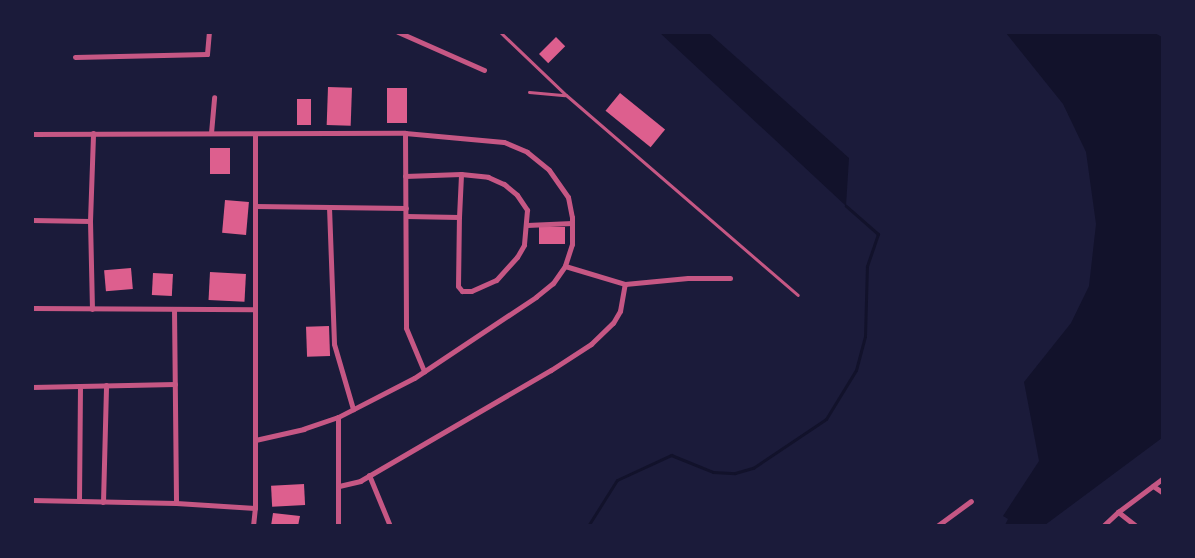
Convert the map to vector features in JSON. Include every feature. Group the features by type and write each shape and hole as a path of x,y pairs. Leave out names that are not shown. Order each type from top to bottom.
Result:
{"street":[{"path":"75,57 207,54 209,32"},
{"path":"398,32 484,70"},
{"path":"211,133 214,97"},
{"path":"92,308 90,221 93,133"},
{"path":"405,133 406,328 424,371"},
{"path":"32,134 405,133 504,142 527,152 549,170 568,197 572,223 572,244 565,266 552,283 536,297 424,371 353,410 304,429 255,440"},
{"path":"253,526 255,508 255,134"},
{"path":"405,176 461,174 488,177 504,184 517,195 527,210 524,245 509,267 496,280 472,291 462,291 458,286 461,174"},
{"path":"255,206 406,208"},
{"path":"329,207 334,344 353,410"},
{"path":"406,216 459,217"},
{"path":"32,220 90,221"},
{"path":"527,225 572,223"},
{"path":"565,266 625,284 688,278 730,278"},
{"path":"339,486 360,481 551,370 591,344 617,317 623,300 625,284"},
{"path":"32,308 255,309"},
{"path":"174,309 176,503"},
{"path":"32,386 175,384"},
{"path":"102,502 106,385"},
{"path":"79,501 80,386"},
{"path":"338,417 338,526"},
{"path":"369,475 390,526"},
{"path":"1103,526 1118,512 1162,479"},
{"path":"1153,486 1162,492"},
{"path":"32,500 176,503 255,508"},
{"path":"937,526 972,500"},
{"path":"1118,512 1136,526"}],"lane":[{"path":"500,32 566,95 798,295"},
{"path":"529,92 566,95"}],"shaded area":[{"path":"1153,32 1162,37 1162,438 1045,525 1005,525 1008,519 1003,516 1039,461 1024,382 1071,323 1089,286 1096,224 1086,152 1063,104 1006,33"},
{"path":"660,33 709,33 849,158 846,206"}],"building":[{"path":"556,37 565,46 548,63 539,54"},
{"path":"328,87 352,88 351,126 327,125"},
{"path":"387,88 407,88 407,123 387,123"},
{"path":"620,93 665,130 651,147 606,111"},
{"path":"297,99 311,99 311,125 297,125"},
{"path":"210,148 230,148 230,174 210,174"},
{"path":"225,200 249,202 246,235 222,233"},
{"path":"539,227 565,227 565,244 539,244"},
{"path":"131,268 133,289 106,291 104,270"},
{"path":"210,272 246,274 244,302 209,300"},
{"path":"153,273 173,274 172,296 152,295"},
{"path":"329,326 330,356 307,357 306,327"},
{"path":"304,484 305,505 272,507 271,486"},
{"path":"273,513 300,516 298,526 271,526"}],"waterway":[{"path":"588,526 617,480 671,455 713,472 735,473 753,468 826,419 856,370 865,336 867,266 878,234 846,206"}]}
